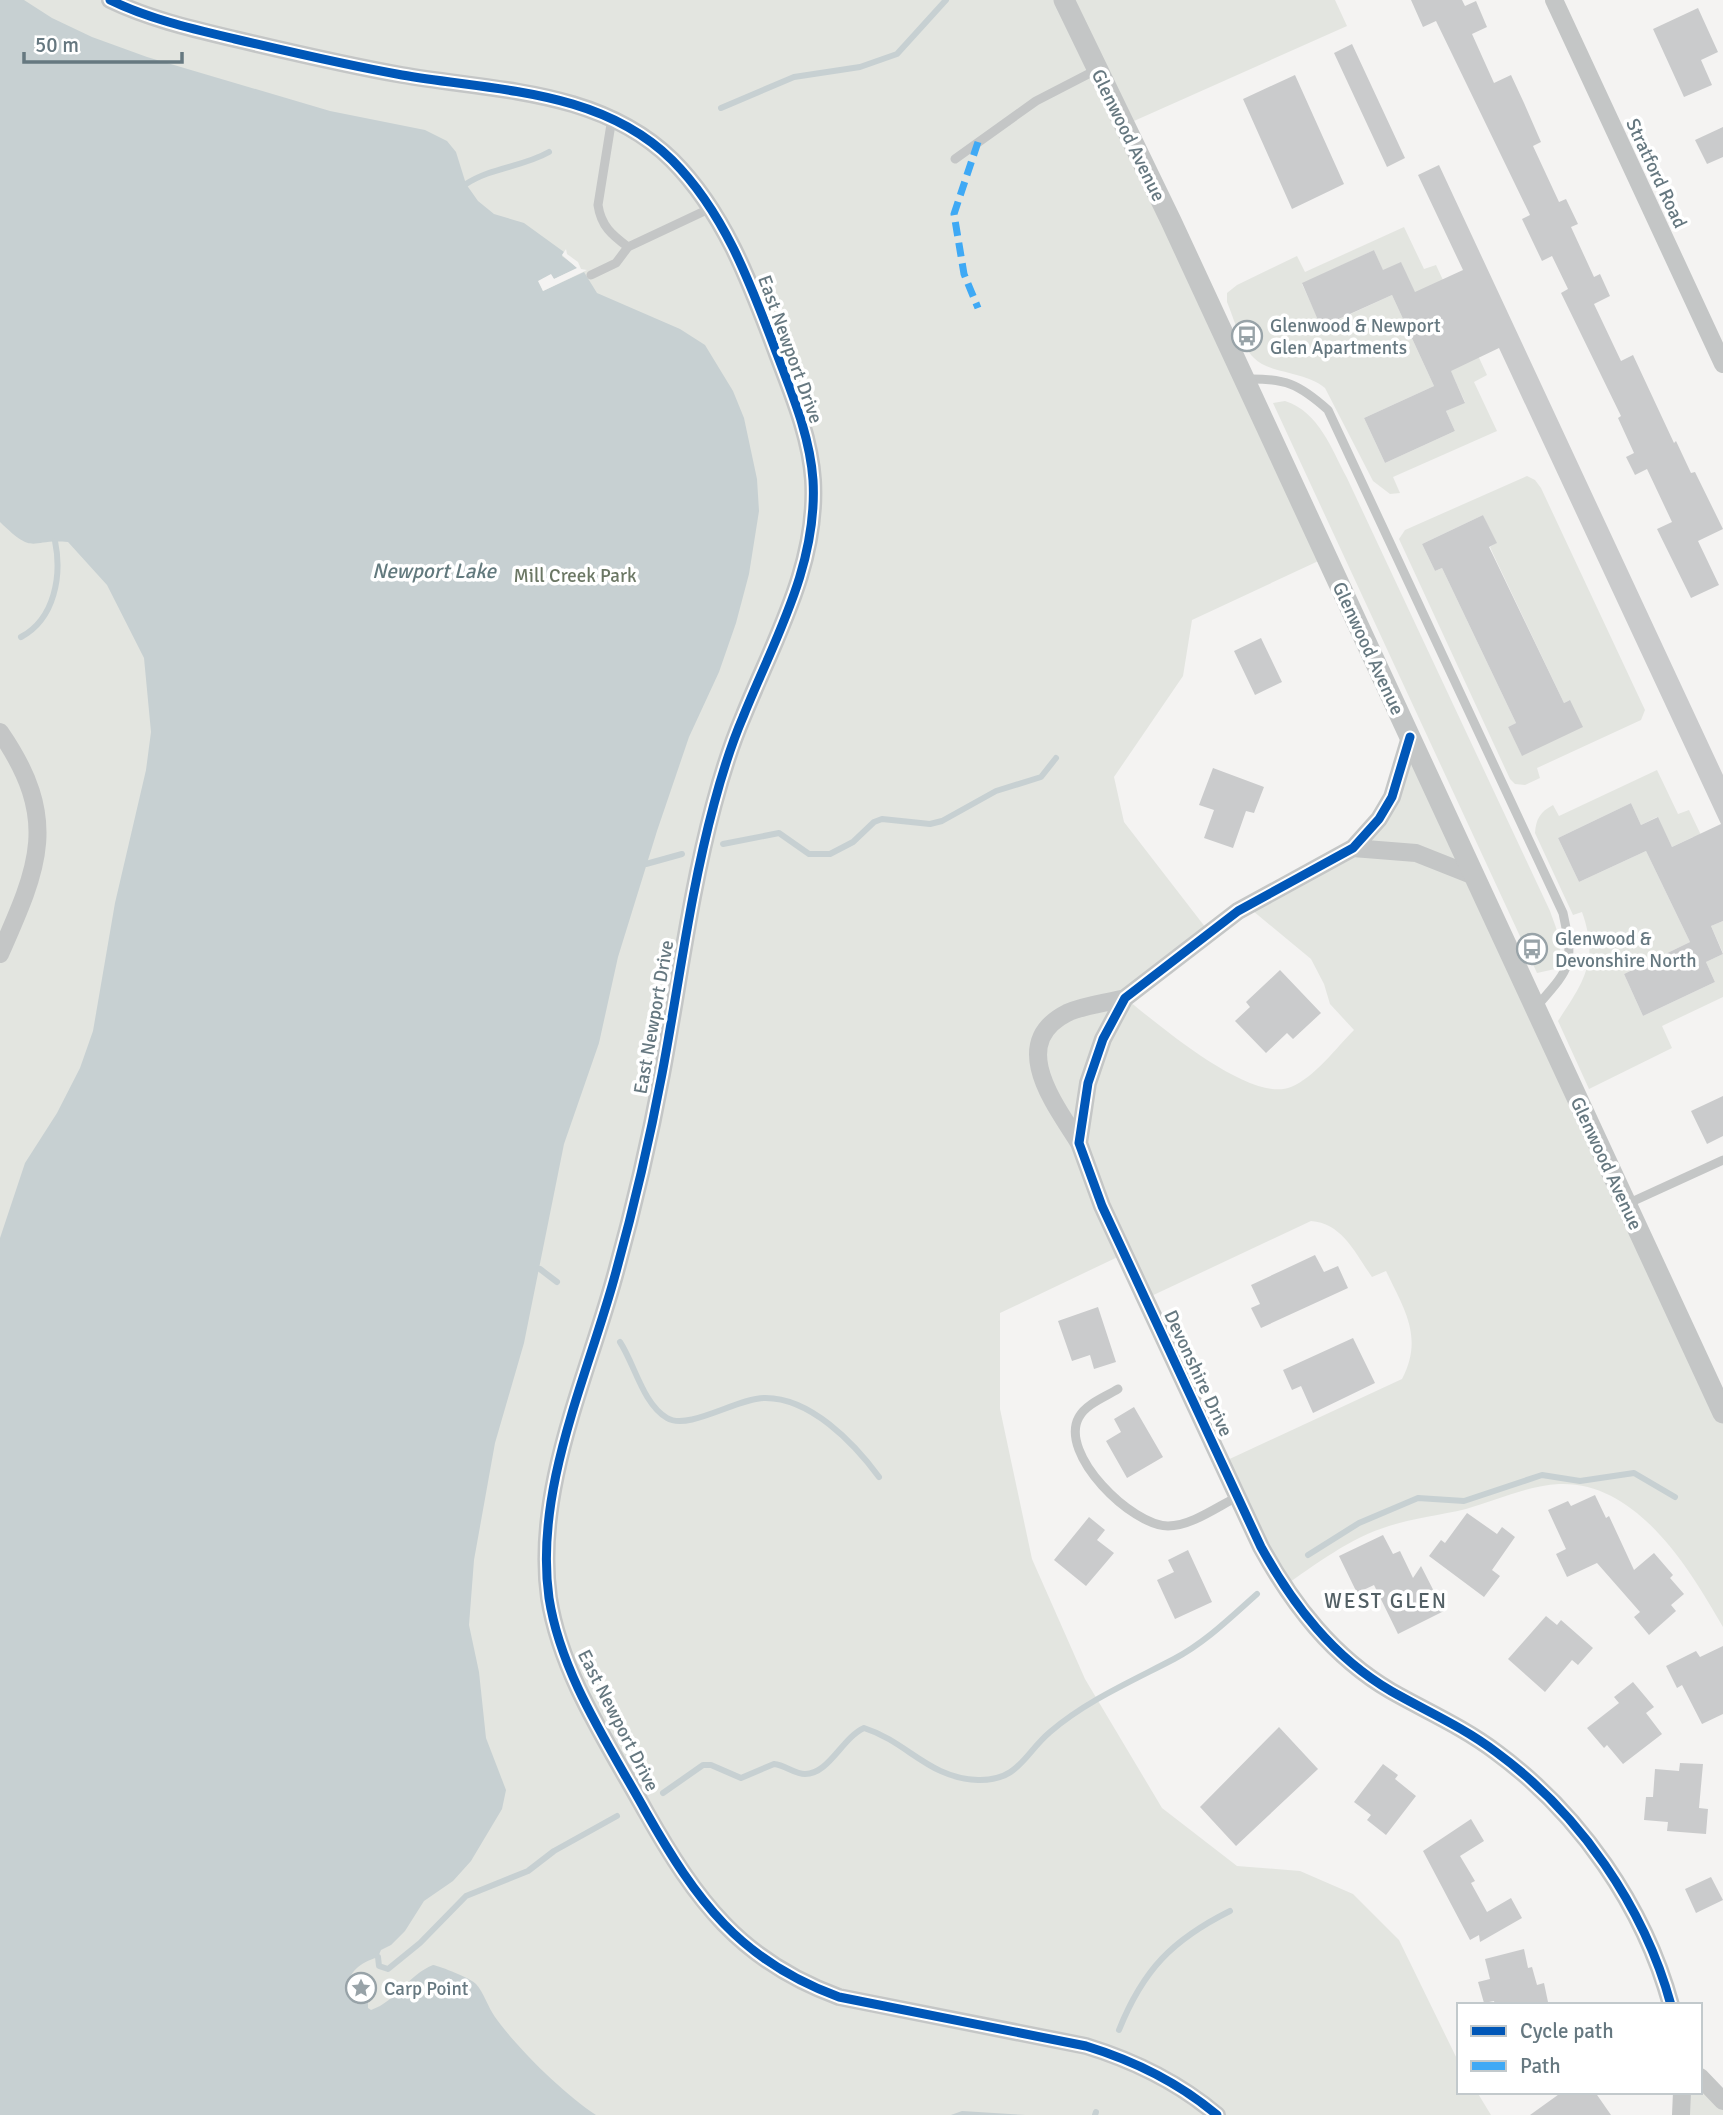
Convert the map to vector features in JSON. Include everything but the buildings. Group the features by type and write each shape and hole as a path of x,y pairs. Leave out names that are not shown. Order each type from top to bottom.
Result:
{"street":[{"name":"East Newport Drive","path":"110,0 186,27 309,57 543,96 612,118 647,138 670,158 710,208 729,240 756,300 796,404 813,478 813,506 798,586 742,719 714,806 681,959 663,1070 639,1181 559,1466 546,1563 556,1631 584,1699 673,1859 718,1921 758,1956 809,1986 839,1997 1086,2046 1121,2057 1176,2085 1217,2115"},
{"name":"Glenwood Avenue","path":"1064,0 1244,379 1723,1413"},
{"name":"Stratford Road","path":"1554,0 1723,364"},
{"path":"0,732 29,782 37,822 38,847 31,883 0,954"},
{"name":"Devonshire Drive","path":"1410,737 1390,801 1379,819 1353,848 1238,911 1125,998 1068,1013 1053,1023 1038,1052 1041,1080 1079,1143 1102,1206 1237,1497 1283,1587 1336,1649 1390,1690 1455,1725 1496,1752 1534,1783 1573,1822 1610,1872 1640,1925 1670,2003"},
{"path":"1353,848 1416,853 1475,876"},
{"name":"Devonshire Drive","path":"1079,1143 1093,1062 1125,998"},
{"path":"1702,2079 1723,2101"},
{"path":"1681,2115 1682,2094"}],"lane":[{"path":"955,159 1036,101 1098,69"},
{"path":"612,118 598,205 605,227 628,247"},
{"path":"591,275 616,263 628,247 710,208"},
{"path":"1244,379 1278,378 1304,389 1328,410 1563,913 1571,947 1564,975 1535,1008"},
{"path":"1627,1205 1723,1160"},
{"path":"1118,1389 1087,1408 1075,1426 1082,1453 1106,1491 1128,1511 1147,1521 1168,1526 1184,1523 1237,1497"}],"green space":[{"name":"Mill Creek Park","path":"0,0 1335,0 1347,26 1125,125 1327,557 1192,620 1183,676 1114,777 1124,822 1209,932 1125,998 1181,1042 1229,1073 1252,1084 1273,1089 1291,1087 1317,1069 1354,1030 1330,1004 1324,984 1311,959 1247,906 1353,848 1379,819 1410,737 1723,1413 1723,1627 1677,1555 1658,1532 1636,1512 1613,1497 1587,1487 1559,1484 1524,1490 1466,1509 1375,1531 1334,1552 1283,1587 1221,1463 1402,1379 1411,1350 1411,1336 1405,1311 1386,1271 1372,1277 1347,1241 1322,1223 1311,1221 1145,1299 1124,1254 1000,1313 1000,1409 1032,1559 1085,1679 1162,1808 1237,1866 1300,1871 1353,1894 1399,1940 1457,2059 1457,2094 1478,2094 1491,2115 0,2115"},
{"path":"1404,227 1424,269 1436,265 1487,375 1474,382 1497,431 1393,477 1400,493 1390,494 1373,481 1325,388 1308,378 1269,367 1254,358 1242,339 1227,302 1227,293 1237,285 1297,256 1305,272","holes":["1374,250 1383,271 1401,263 1465,402 1446,411 1455,431 1385,463 1364,418 1434,386 1392,295 1322,327 1302,284"]},
{"path":"1285,401 1307,413 1315,422 1347,478 1550,911 1560,947 1555,969 1537,973 1273,403"},
{"path":"1527,476 1535,480 1645,710 1641,720 1537,768 1540,778 1525,785 1515,784 1510,779 1399,539 1405,530","holes":["1483,515 1496,543 1490,547 1495,558 1564,703 1570,700 1522,755 1508,727 1516,723 1442,568 1435,571 1422,544"]},
{"path":"1657,770 1678,814 1689,810 1723,881 1693,837 1672,847 1657,817 1641,825 1631,803 1558,838 1579,882 1646,851 1690,942 1624,974 1643,1016 1715,982 1706,962 1723,954 1723,997 1662,1026 1672,1048 1589,1089 1558,1021 1576,993 1586,969 1589,957 1587,929 1582,912 1573,915 1535,833 1536,824 1542,813 1553,805 1559,816"},
{"path":"1723,921 1723,953 1711,926"},
{"path":"1702,2079 1723,2101 1723,2115 1681,2115 1682,2094 1702,2094"}],"water":[{"name":"Newport Lake","path":"0,0 24,0 52,18 92,37 147,57 330,111 425,130 447,141 456,152 466,184 478,201 494,214 524,223 564,252 562,256 578,268 554,279 551,275 539,281 543,291 584,272 597,293 680,329 705,345 733,391 744,418 757,479 759,511 749,574 719,672 689,737 657,831 618,957 599,1043 564,1144 524,1343 495,1443 474,1560 469,1625 479,1672 486,1738 506,1790 502,1809 471,1861 453,1881 424,1901 405,1931 391,1945 381,1950 378,1957 358,1967 348,1982 348,1997 357,2004 368,1985 373,1990 368,1998 368,2008 371,2010 388,2001 416,1975 433,1965 469,1979 479,1988 504,2029 528,2056 596,2115 0,2115 0,1238 25,1163 57,1113 80,1068 93,1031 115,903 146,770 151,732 144,658 107,585 68,542 27,543 0,522"},
{"path":"962,2111 1026,2115 951,2115"}],"pier":[{"path":"566,249 567,254 578,262 581,269 587,270 543,291 538,281 551,274 554,279 577,268 562,255"}],"waterway":[{"path":"721,108 794,77 860,67 897,54 946,0"},
{"path":"466,184 486,174 549,152"},
{"path":"21,637 33,629 49,608 56,582 55,541"},
{"path":"723,844 779,833 809,854 830,854 853,842 874,822 882,819 930,824 942,821 996,791 1041,777 1056,758"},
{"path":"646,864 682,854"},
{"path":"540,1269 557,1282"},
{"path":"620,1342 646,1394 667,1418 687,1420 753,1399 781,1400 798,1405 829,1424 857,1450 879,1477"},
{"path":"1308,1555 1359,1523 1418,1498 1464,1501 1542,1475 1580,1481 1634,1473 1675,1497"},
{"path":"663,1793 703,1765 711,1765 741,1778 774,1764 801,1774 814,1772 864,1728 945,1773 978,1780 1003,1776 1020,1765 1041,1740 1064,1721 1110,1692 1197,1645 1257,1594"},
{"path":"378,1957 379,1966 388,1969 420,1943 466,1896 528,1871 554,1851 617,1816"},
{"path":"1119,2030 1138,1990 1162,1959 1192,1933 1230,1911"}],"marked path":[{"path":"978,142 954,214 964,274 978,308"}],"cycle path":[{"path":"110,0 187,27 318,58 381,71 509,90 579,106 612,119 644,137 672,160 691,181 722,226 757,302 800,416 811,464 813,511 809,542 791,602 735,738 714,804 698,871 652,1126 628,1228 565,1436 549,1517 546,1558 549,1598 555,1627 588,1709 665,1844 703,1900 748,1946 804,1982 839,1997 1086,2046 1104,2052 1171,2083 1217,2115"},
{"path":"1410,737 1392,797 1379,819 1353,848 1238,911 1125,998 1103,1039 1088,1083 1079,1143 1102,1206 1261,1547 1287,1589 1316,1628 1351,1662 1391,1691 1483,1743 1526,1776 1555,1803 1581,1833 1626,1898 1644,1932 1670,2003"}],"place":[{"name":"Glenwood & Newport Glen Apartments","path":"1247,336"},
{"name":"Glenwood & Devonshire North","path":"1532,949"},
{"name":"Carp Point","path":"361,1988"}],"district":[{"name":"WEST GLEN","path":"1386,1601"}]}
